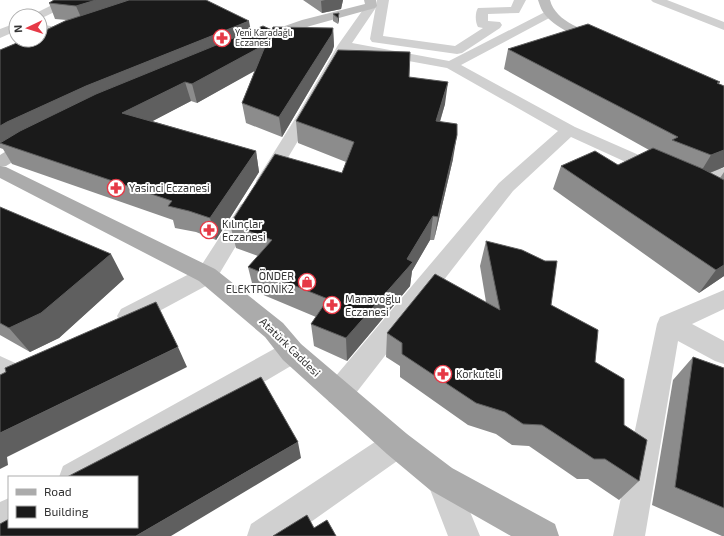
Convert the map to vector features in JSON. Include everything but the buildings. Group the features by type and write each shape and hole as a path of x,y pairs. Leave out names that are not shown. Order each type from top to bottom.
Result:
{"main road":[{"path":"544,0 545,8 549,14 558,21 616,47"},
{"path":"248,45 276,33 375,2"},
{"path":"0,162 43,136"},
{"name":"Atatürk Caddesi","path":"0,171 207,275 274,330 292,352 397,444 440,479 543,536"}],"street":[{"path":"48,11 71,0"},
{"path":"375,2 376,39 457,50 496,25 482,24 482,10 514,11 520,0"},
{"path":"657,0 724,26"},
{"path":"111,325 207,275 306,114 344,45 375,2"},
{"path":"451,65 549,14"},
{"path":"48,42 89,25"},
{"path":"48,29 67,33"},
{"path":"344,45 451,65 569,130 690,184 724,173"},
{"path":"339,393 506,187 569,130"},
{"path":"669,324 724,299"},
{"path":"669,324 724,353"},
{"path":"629,536 669,324"},
{"path":"76,476 292,352"},
{"path":"263,536 397,444"},
{"path":"440,479 464,536"}],"place":[{"name":"Yeni Karadağlı Eczanesi","path":"222,38"},
{"name":"Yasinci Eczanesi","path":"116,188"},
{"name":"Kılınçlar Eczanesi","path":"209,230"},
{"name":"ÖNDER ELEKTRONİK2","path":"307,282"},
{"name":"Manavoğlu Eczanesi","path":"332,305"},
{"name":"Korkuteli","path":"443,374"}]}
